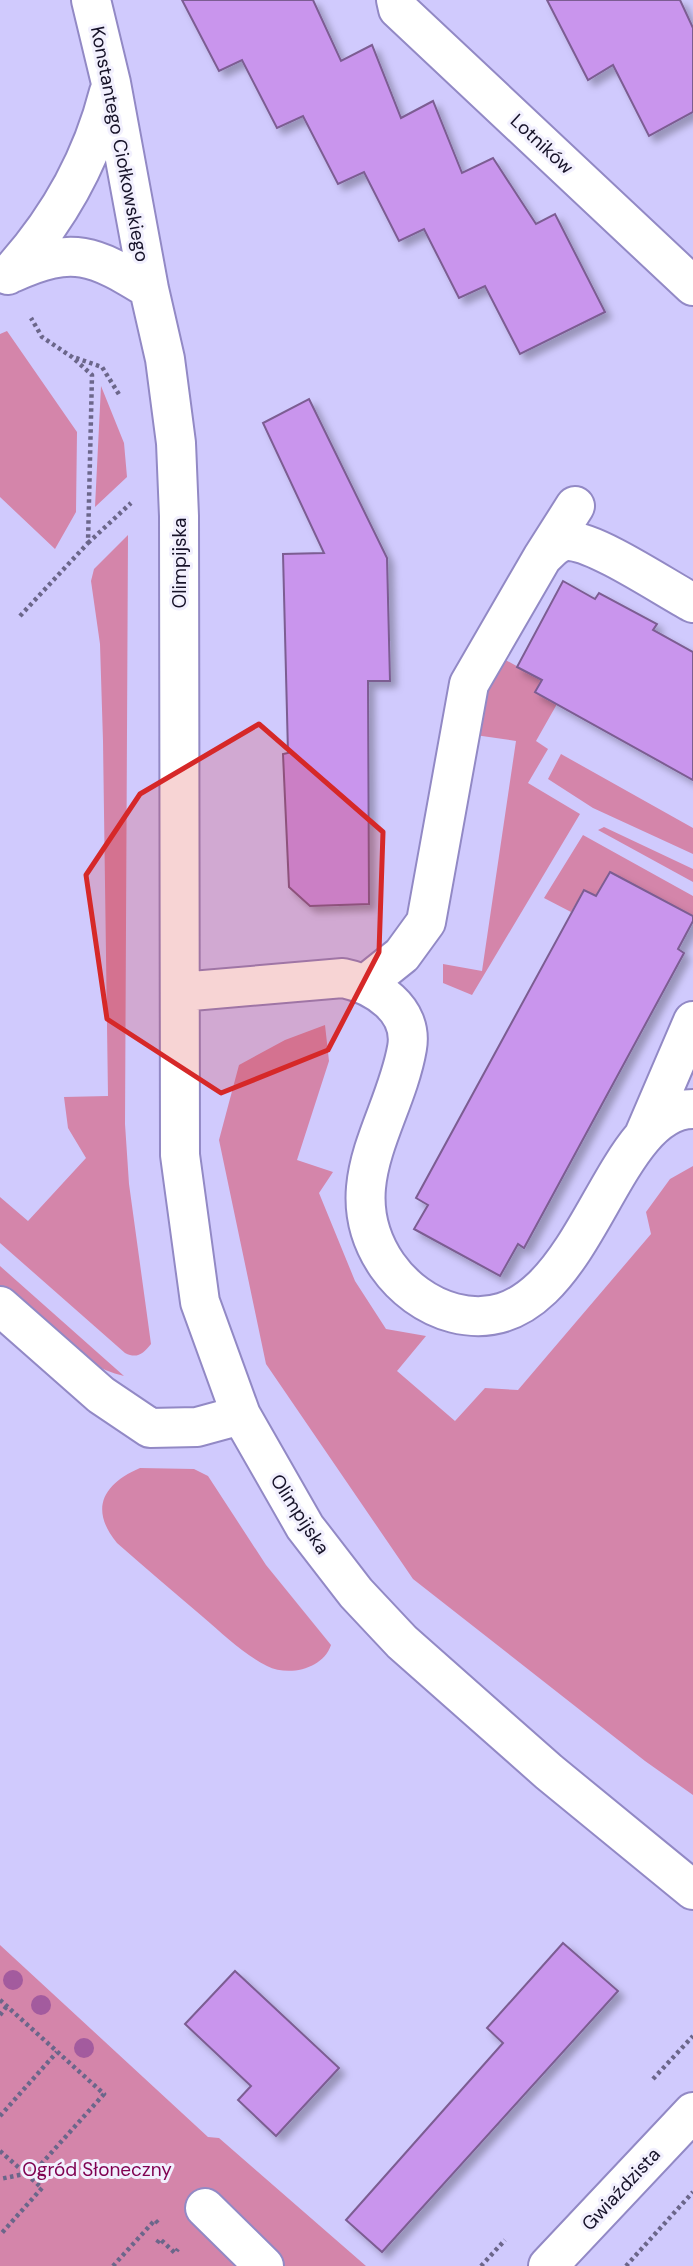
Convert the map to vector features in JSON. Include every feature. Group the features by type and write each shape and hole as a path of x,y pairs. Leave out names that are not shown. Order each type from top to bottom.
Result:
{"street":[{"name":"Konstantego Ciołkowskiego","path":"91,0 111,83 149,289"},
{"name":"Lotników","path":"396,0 398,9 693,286"},
{"path":"4,278 40,240 71,193 101,126 111,83"},
{"path":"4,278 45,258 73,257 104,262 149,289"},
{"name":"Olimpijska","path":"149,289 165,359 176,443 179,516 180,1155 200,1301 241,1415 305,1527 356,1593 402,1642 531,1756 693,1890"},
{"path":"367,983 402,955 426,922 470,684 575,506"},
{"path":"542,558 556,544 568,540 591,547 693,603"},
{"path":"180,992 343,978 367,983 392,1001 404,1022 408,1046 379,1132 365,1198 376,1248 398,1280 428,1303 455,1313 497,1316 530,1301 561,1266 643,1137 693,1021"},
{"path":"643,1137 666,1115 693,1109"},
{"path":"0,1306 100,1395 150,1428 197,1427 241,1415"},
{"name":"Gwiaździsta","path":"548,2266 693,2112"},
{"path":"205,2208 264,2266"}],"path":[{"path":"4,278 41,337 72,357 92,375 88,543"},
{"path":"72,357 102,367 126,407"},
{"path":"20,616 88,543 133,501"},
{"path":"0,2000 104,2094 28,2176 0,2179"},
{"path":"0,2015 7,2006"},
{"path":"0,2116 57,2052"},
{"path":"0,2151 42,2188 0,2235"},
{"path":"626,2266 693,2192"},
{"path":"113,2266 155,2220 164,2228"},
{"path":"157,2243 160,2239 171,2249"},
{"path":"182,2245 189,2252"}],"highlighted area":[{"path":"259,724 383,832 379,952 328,1050 221,1093 107,1019 86,875 140,794"}],"green space":[{"path":"7,331 77,432 76,512 55,549 0,497 0,334"},
{"path":"101,386 124,443 127,477 95,507"},
{"path":"128,535 125,1124 129,1184 151,1344 142,1353 133,1356 125,1353 0,1243 0,1197 28,1221 86,1158 68,1128 64,1097 108,1096 100,644 91,581 94,569"},
{"path":"502,658 542,680 535,692 557,704 536,741 548,749 528,783 580,814 472,995 443,983 443,964 482,971 516,741 475,735 484,689"},
{"path":"561,754 693,828 693,854 593,808 548,779"},
{"path":"604,827 693,869 693,882 598,830"},
{"path":"583,835 693,896 693,916 610,872 596,896 584,890 571,912 544,898"},
{"path":"325,1025 329,1061 297,1160 333,1172 319,1193 355,1281 386,1329 426,1336 397,1371 455,1421 485,1388 518,1390 651,1234 646,1212 670,1179 693,1166 693,1795 645,1761 413,1579 266,1364 219,1140 239,1065 285,1040"},
{"path":"0,1266 124,1376 89,1362 57,1339 0,1285"},
{"path":"140,1468 194,1469 208,1476 266,1565 331,1645 321,1660 295,1671 276,1669 258,1661 233,1643 117,1543 108,1531 104,1519 104,1499 117,1482"},
{"name":"Ogród Słoneczny","path":"0,1945 208,2137 219,2138 366,2266 0,2266"}],"building":[{"path":"182,0 313,0 341,61 372,45 401,118 433,101 462,173 493,158 536,224 555,214 605,312 520,354 485,286 459,298 424,229 399,241 364,172 338,184 303,116 277,128 242,60 219,71"},
{"path":"547,0 680,0 693,28 693,112 649,136 613,65 588,80"},
{"path":"309,399 387,558 390,681 368,681 369,904 310,906 289,887 283,754 288,753 283,554 324,553 263,423"},
{"path":"563,581 595,599 599,593 657,624 653,630 693,652 693,780 535,692 542,680 517,667"},
{"path":"610,872 693,916 693,921 678,949 684,953 524,1248 518,1244 500,1276 414,1229 428,1205 416,1198 584,890 596,896"},
{"path":"563,1943 618,1991 382,2252 346,2220 503,2043 487,2028"},
{"path":"235,1971 339,2068 276,2136 238,2100 251,2086 185,2024"}]}
